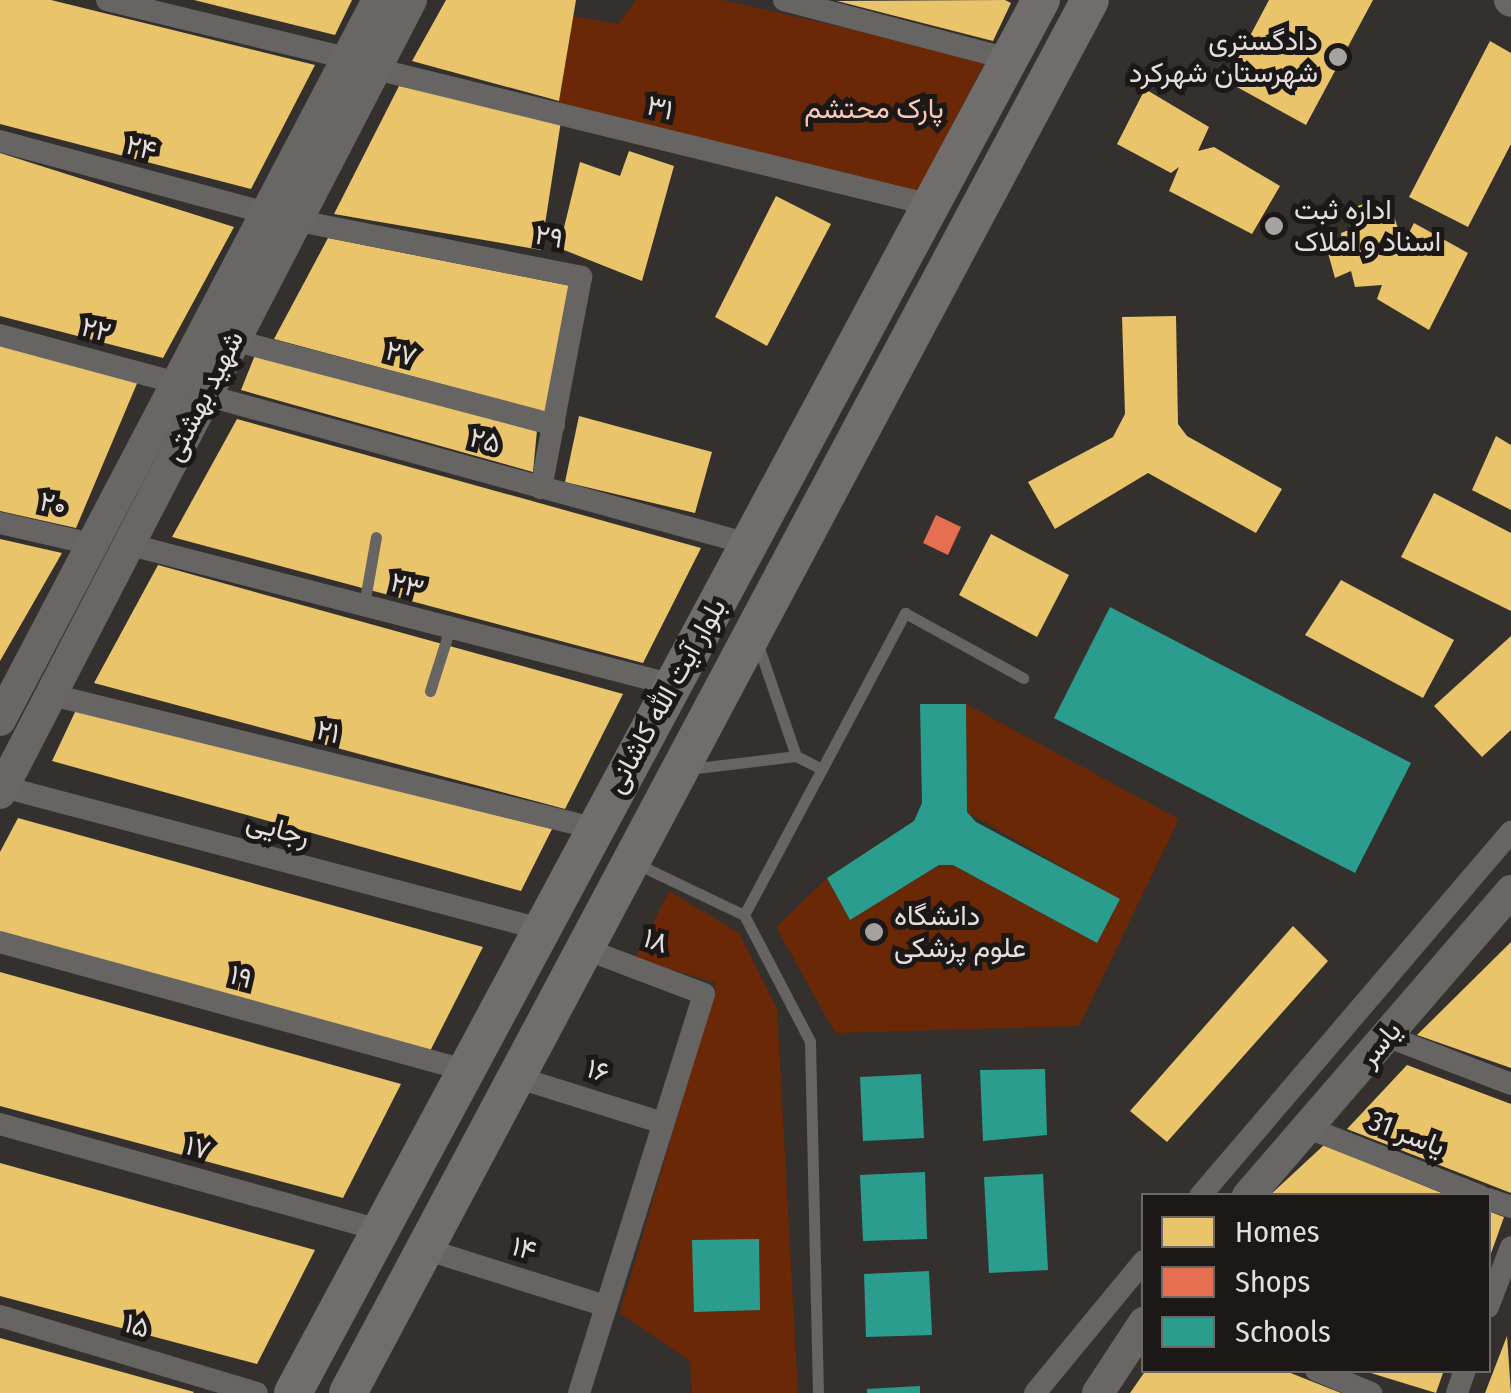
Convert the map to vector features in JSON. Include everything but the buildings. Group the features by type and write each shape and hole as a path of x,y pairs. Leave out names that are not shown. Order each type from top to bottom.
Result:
{"main road":[{"name":"شهید بهشتی","path":"362,64 378,0"},
{"name":"شهید بهشتی","path":"1,788 127,544 191,389 280,217 362,64 412,0"},
{"name":"بلوار آیت الله کاشانی","path":"348,1393 588,950 631,862 1090,0"},
{"name":"بلوار آیت الله کاشانی","path":"293,1393 1009,58 1035,2"},
{"name":"شهید بهشتی","path":"0,720 92,544 191,389 234,340 280,217"},
{"name":"یاسر","path":"1251,1193 1311,1129 1511,891"},
{"path":"1098,1393 1141,1327"}],"street":[{"name":"۳۱","path":"107,0 930,204"},
{"path":"784,0 1009,58"},
{"name":"۲۴","path":"0,141 280,217"},
{"name":"۲۹","path":"280,217 576,272 582,284 542,488"},
{"name":"۲۲","path":"0,335 191,389"},
{"name":"۲۷","path":"234,340 554,425"},
{"name":"۲۵","path":"191,389 749,544"},
{"name":"۲۰","path":"0,523 92,544"},
{"name":"۲۳","path":"127,544 673,685"},
{"name":"۲۱","path":"48,694 594,828"},
{"name":"رجایی","path":"1,788 541,929"},
{"path":"1203,1193 1511,832"},
{"name":"۱۹","path":"0,942 466,1070"},
{"name":"۱۸","path":"588,950 704,990 663,1123"},
{"path":"1386,1036 1511,1084"},
{"name":"۱۶","path":"516,1077 663,1123"},
{"path":"579,1393 663,1123"},
{"name":"۱۷","path":"0,1124 380,1230"},
{"name":"یاسر 31","path":"1311,1129 1472,1193"},
{"path":"1491,1300 1511,1246"},
{"name":"۱۴","path":"425,1249 606,1306"},
{"path":"1036,1393 1141,1265"},
{"name":"۱۵","path":"0,1316 257,1393"},
{"path":"1323,1373 1371,1393"}],"lane":[{"path":"364,606 376,538"},
{"path":"744,915 905,614 1024,678"},
{"path":"430,691 450,628"},
{"path":"754,632 796,756"},
{"path":"680,770 796,756 822,769"},
{"path":"631,862 744,915 810,1040 818,1393"}],"green space":[{"name":"پارک محتشم","path":"636,0 722,0 986,60 916,194 558,106 573,16 618,24"},
{"path":"966,704 1179,819 1079,1026 835,1033 776,927 827,878 850,920 939,865 953,865 1096,943 1120,900 967,812"},
{"path":"669,891 739,933 777,1009 798,1393 692,1393 690,1361 620,1313 716,983 635,958"}],"place":[{"name":"دادگستری شهرستان شهرکرد","path":"1338,57"},
{"name":"اداره ثبت اسناد و املاک","path":"1274,226"},
{"name":"دانشگاه علوم پزشکی","path":"874,932"}]}
